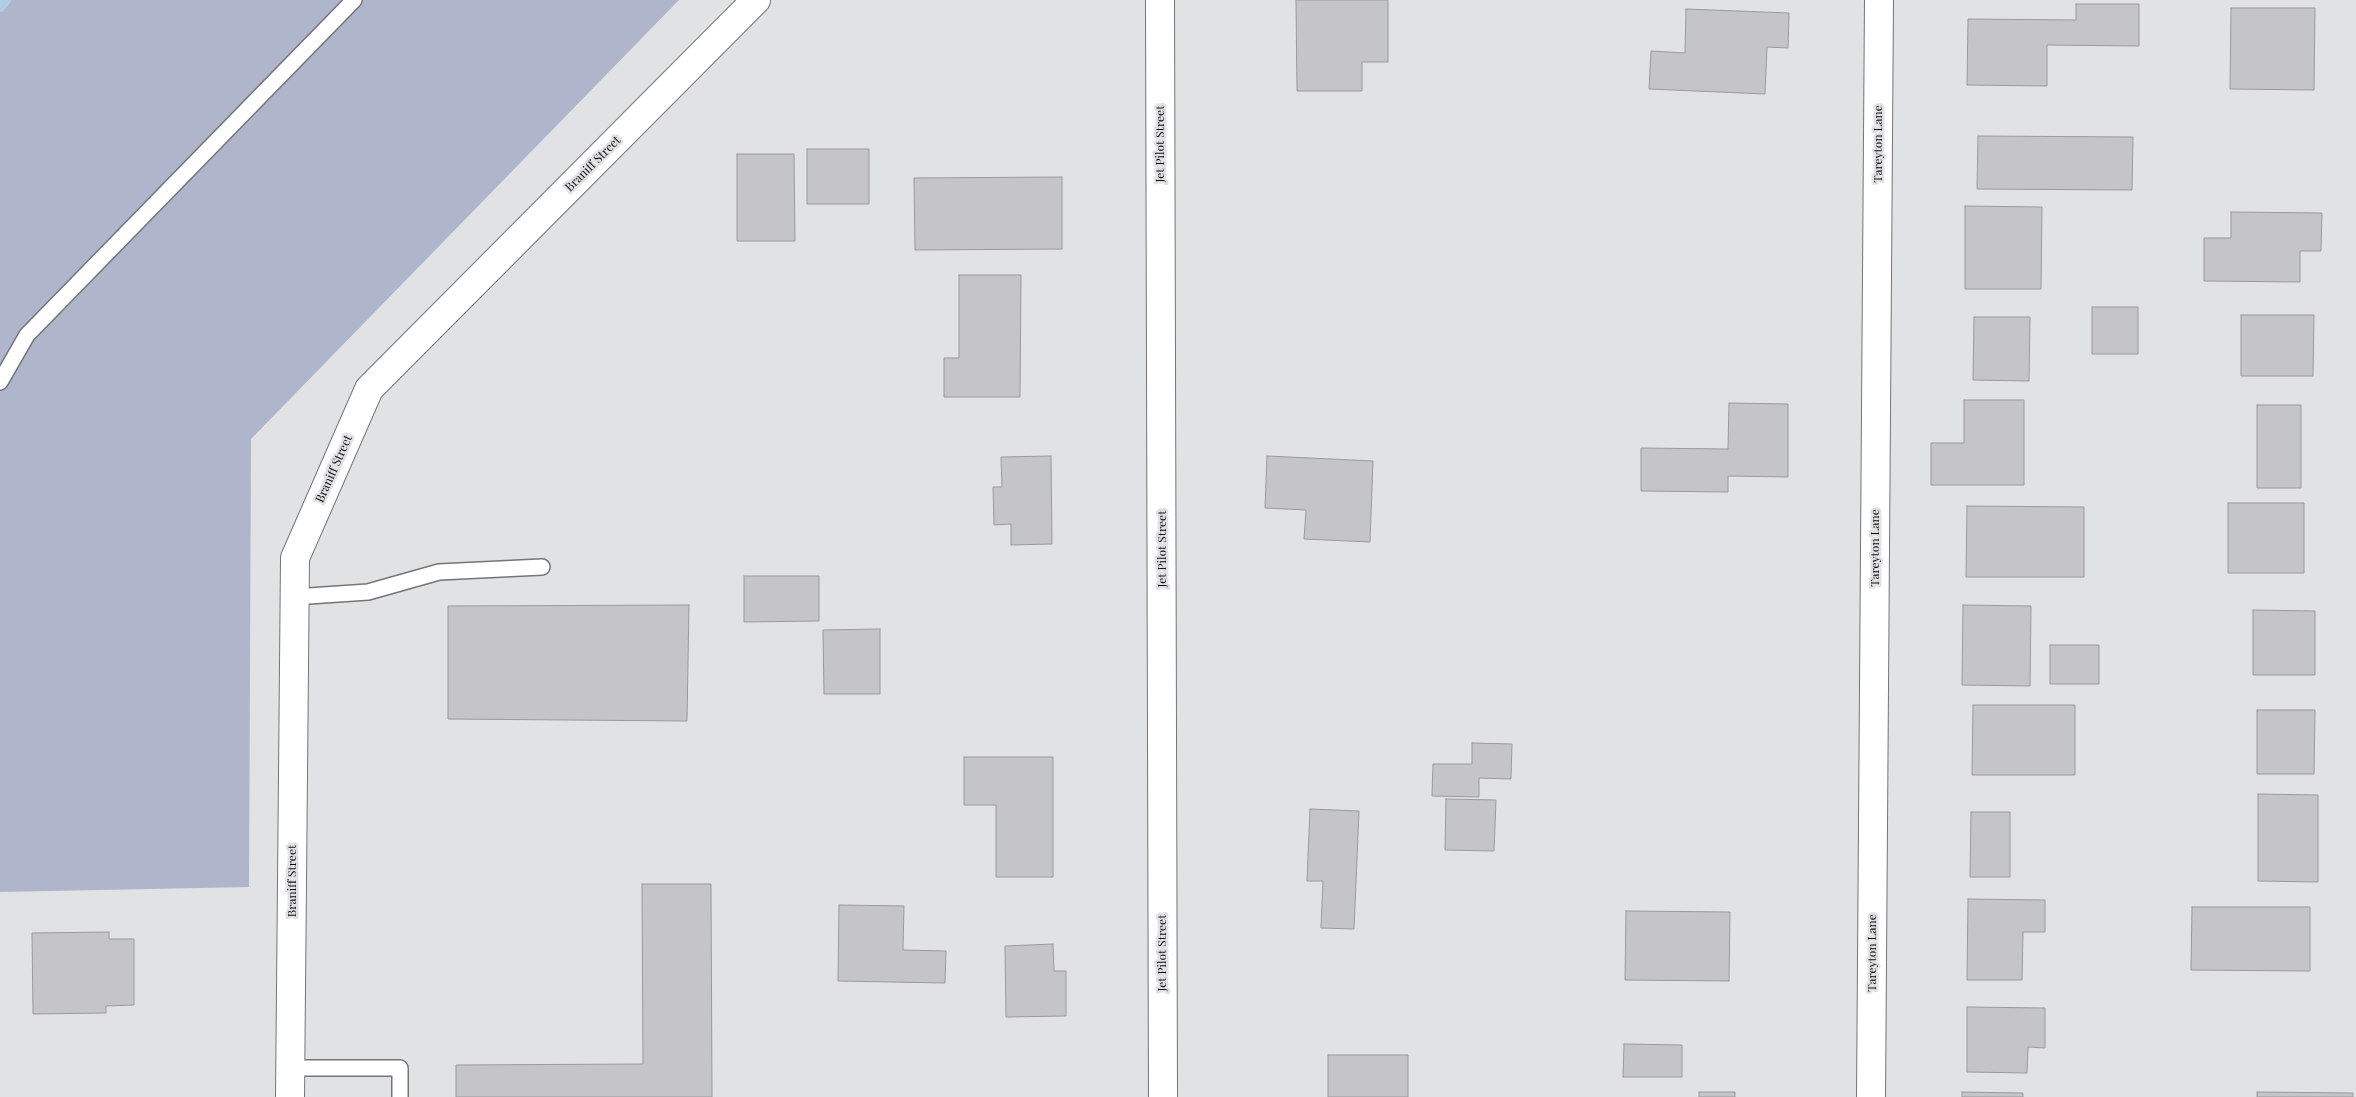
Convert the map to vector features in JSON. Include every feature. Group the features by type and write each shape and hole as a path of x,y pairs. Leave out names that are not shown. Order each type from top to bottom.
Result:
{"street":[{"name":"Braniff Street","path":"290,1097 295,558 369,389 756,0"},
{"name":"Jet Pilot Street","path":"1160,0 1163,1097"},
{"name":"Tareyton Lane","path":"1871,1097 1879,0"}],"lane":[{"path":"0,382 27,335 354,0"},
{"path":"294,597 368,592 439,572 542,567"},
{"path":"290,1068 400,1068 400,1097"}],"shaded area":[{"path":"0,0 679,0 251,439 249,887 0,892"}],"building":[{"path":"1296,0 1388,0 1388,62 1362,62 1362,91 1297,91"},
{"path":"2076,4 2139,4 2139,46 2047,45 2047,86 1967,85 1968,19 2076,20"},
{"path":"2231,8 2315,8 2314,90 2230,89"},
{"path":"1686,9 1789,13 1788,48 1767,47 1765,94 1649,89 1651,51 1685,53"},
{"path":"1978,136 2133,137 2132,190 1977,189"},
{"path":"807,149 869,149 869,204 807,204"},
{"path":"737,154 794,154 795,241 737,241"},
{"path":"1062,177 1062,249 915,250 914,178"},
{"path":"1965,206 2042,207 2041,289 1965,289"},
{"path":"2231,212 2322,213 2321,251 2300,251 2300,282 2204,281 2204,238 2231,238"},
{"path":"959,275 1021,275 1020,397 944,397 944,358 959,358"},
{"path":"2092,307 2138,307 2138,354 2092,354"},
{"path":"2241,315 2314,315 2313,376 2241,376"},
{"path":"1974,317 2030,317 2029,381 1973,380"},
{"path":"1964,400 2024,400 2024,485 1931,485 1931,443 1964,443"},
{"path":"1729,403 1788,404 1788,477 1728,476 1728,492 1641,491 1641,448 1728,449"},
{"path":"2257,405 2301,405 2301,488 2257,488"},
{"path":"1051,456 1052,544 1011,545 1011,524 994,525 993,487 1002,487 1001,457"},
{"path":"1267,456 1373,461 1370,542 1304,539 1306,510 1265,508"},
{"path":"2228,503 2304,503 2304,573 2228,573"},
{"path":"1967,506 2084,507 2084,577 1966,577"},
{"path":"744,576 819,576 819,621 744,622"},
{"path":"689,605 687,721 448,719 448,606"},
{"path":"1963,605 2031,606 2030,686 1962,685"},
{"path":"2253,610 2315,611 2315,675 2253,675"},
{"path":"880,629 880,694 824,694 823,630"},
{"path":"2050,645 2099,645 2099,684 2050,684"},
{"path":"1973,705 2075,705 2075,775 1972,775"},
{"path":"2257,710 2315,710 2314,774 2257,774"},
{"path":"1472,743 1512,744 1511,779 1479,778 1479,797 1432,796 1433,764 1472,764"},
{"path":"964,757 1053,757 1053,877 996,877 996,805 964,805"},
{"path":"2258,794 2318,795 2318,882 2258,881"},
{"path":"1446,799 1496,800 1494,851 1445,850"},
{"path":"1310,809 1359,811 1354,929 1321,928 1323,881 1307,881"},
{"path":"1971,812 2010,812 2010,877 1970,877"},
{"path":"642,884 711,884 712,1097 456,1097 456,1065 643,1064"},
{"path":"1968,899 2045,900 2045,932 2023,932 2022,980 1967,980"},
{"path":"839,905 904,906 903,950 946,951 945,983 838,981"},
{"path":"2192,907 2310,907 2310,971 2191,970"},
{"path":"1626,911 1730,912 1729,981 1625,980"},
{"path":"109,932 109,939 134,939 134,1005 106,1006 106,1013 33,1014 32,933"},
{"path":"1053,944 1054,971 1066,971 1066,1016 1006,1017 1005,946"},
{"path":"1967,1007 2045,1008 2045,1048 2028,1047 2027,1073 1967,1072"},
{"path":"1624,1044 1682,1045 1682,1077 1623,1077"},
{"path":"1328,1055 1408,1055 1408,1097 1328,1097"},
{"path":"1699,1092 1735,1092 1735,1097 1699,1097"},
{"path":"1962,1092 2023,1093 2023,1097 1962,1097"},
{"path":"2257,1092 2353,1093 2353,1097 2257,1097"}],"waterway":[{"path":"0,7 6,0"}]}
